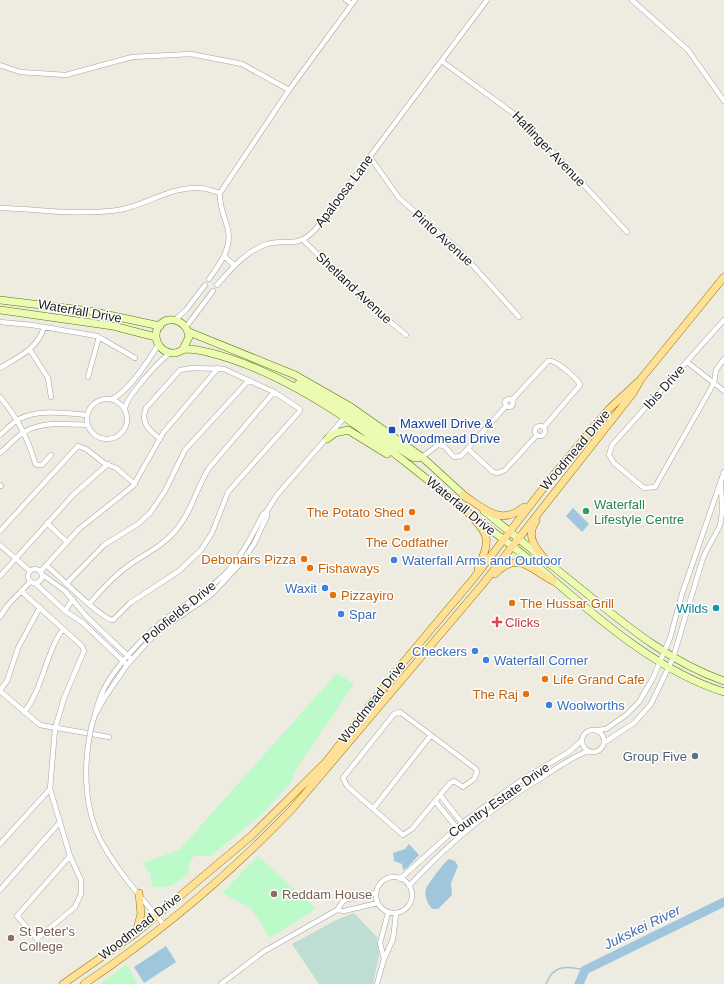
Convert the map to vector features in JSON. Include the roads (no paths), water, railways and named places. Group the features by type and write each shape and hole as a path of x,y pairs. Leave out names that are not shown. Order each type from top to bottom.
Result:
{"main road":[{"name":"Woodmead Drive","path":"63,984 136,933 157,916 250,837 326,762 402,664 474,578 552,477 610,409 641,379 724,277"},
{"name":"Waterfall Drive","path":"0,300 90,311 160,326"},
{"name":"Waterfall Drive","path":"0,310 113,326 156,337"},
{"path":"168,320 182,322 188,329 188,342 183,349 178,352 170,353 158,345 156,337 160,326 168,320"},
{"name":"Waterfall Drive","path":"188,329 202,339 276,366 316,386 410,465 632,643 660,661 698,682 724,692"},
{"name":"Waterfall Drive","path":"183,349 207,351 246,363 348,413 422,457 463,495 633,631 673,658 724,682"},
{"name":"Woodmead Drive","path":"84,984 164,925 226,873 261,841 293,808 482,585 511,546 558,490 633,393 641,379"},
{"path":"327,439 340,431 348,430 402,463 410,465"},
{"path":"463,495 497,516 508,516 515,514 529,503 552,477"},
{"path":"549,564 532,542 531,531 558,490"},
{"path":"468,512 485,532 487,541 485,552 474,578"},
{"path":"482,585 506,564 515,561 528,566 553,581"},
{"path":"136,933 141,914 139,893"}],"street":[{"path":"209,278 224,256 228,234 220,206 220,193 289,90 354,2 346,0"},
{"name":"Apaloosa Lane","path":"303,240 322,223 370,157 443,62 487,0"},
{"path":"632,0 688,50 724,101"},
{"path":"0,65 20,72 66,75 132,57 191,54 242,64 289,90"},
{"name":"Haflinger Avenue","path":"443,62 517,116 562,161 627,232"},
{"name":"Pinto Avenue","path":"370,157 399,198 459,250 519,317"},
{"path":"0,208 71,214 109,212 125,210 170,193 197,188 220,193"},
{"path":"217,285 234,265 257,249 265,245 303,240"},
{"name":"Shetland Avenue","path":"303,240 364,300 406,335"},
{"path":"224,256 234,265"},
{"path":"175,320 186,310 205,285"},
{"path":"188,329 213,292"},
{"path":"198,295 206,301"},
{"path":"687,362 724,320"},
{"path":"0,322 44,327 99,337 135,358"},
{"path":"0,368 30,350 39,339 44,327"},
{"path":"88,377 99,337"},
{"path":"112,399 121,394 152,356 158,345"},
{"path":"30,350 48,378 51,397"},
{"path":"126,410 120,403 112,399 102,399 94,403 87,415 87,425 94,435 99,438 111,439 121,434 127,424 127,401 170,353"},
{"path":"724,359 716,370 714,383 724,391"},
{"path":"422,457 438,445 444,446 454,457 461,456 506,406 506,400 512,400 548,361 554,361 562,367 580,385 544,427 537,426 535,431 537,435 505,470 498,473 493,472 468,449"},
{"name":"Ibis Drive","path":"687,362 714,383 656,486 644,488 614,463 609,455 610,448 687,362"},
{"path":"46,565 89,604 108,619 113,620 130,603 179,571 201,550 212,533 228,492 299,412 299,407 274,392 218,368 192,368 180,370 146,408 144,422 160,439"},
{"path":"36,584 42,580 42,573 46,565 82,526 135,484 163,433 218,368"},
{"path":"67,583 104,545 138,524 150,513 165,491 185,450 249,380"},
{"path":"89,604 118,573 157,548 176,531 190,511 201,481 209,468 274,392"},
{"path":"0,397 18,420 37,465 42,465 51,455"},
{"path":"0,435 18,420 37,414 66,413 87,415"},
{"name":"Polofields Drive","path":"164,925 106,848 95,826 86,786 88,746 91,728 103,690 163,621 195,600 228,570 243,551 263,514 267,511 277,495 348,413"},
{"path":"0,453 24,432 38,426 67,424 87,425"},
{"path":"0,531 75,448 82,446 116,468 135,484"},
{"path":"0,576 73,495 108,464"},
{"path":"721,482 721,516 717,530 707,547 702,561 670,666 651,704 642,715 634,723 605,742 600,750 588,752 583,747 582,740 587,731 606,728 619,720 635,707 653,678 664,652 691,568 707,526 714,498 724,472"},
{"path":"47,524 67,542"},
{"path":"0,545 30,571"},
{"path":"30,571 34,569 55,583 73,599 86,616 130,658"},
{"path":"30,571 28,576 30,582"},
{"path":"30,582 36,584 64,610 82,622 126,663"},
{"path":"0,617 7,606 30,582"},
{"path":"22,590 82,646 84,651 64,698 55,729 50,788 70,856 81,880 81,894 76,907 37,939 17,916 70,856"},
{"path":"64,610 73,599"},
{"path":"40,607 18,648 7,681 0,690 40,725 55,729 109,737"},
{"path":"82,622 86,616"},
{"path":"24,712 31,704 51,649 63,629"},
{"path":"396,713 402,713 431,735 477,771 476,776 465,786 461,787 452,782 405,834 399,833 347,786 343,781 344,776 396,713"},
{"path":"598,730 603,735 605,742"},
{"path":"373,809 431,735"},
{"name":"Country Estate Drive","path":"400,879 460,825 522,779 574,748 582,740"},
{"name":"Country Estate Drive","path":"409,886 469,828 533,782 580,754 588,752"},
{"path":"0,844 50,788"},
{"path":"440,795 460,825 461,835"},
{"path":"435,801 460,825 469,828"},
{"path":"0,890 60,822"},
{"path":"395,877 400,879 409,886 412,892 412,900 403,912 396,914 388,913 382,909 378,903 376,893 380,883 384,880 395,877"},
{"path":"221,984 264,952 337,910 346,899 376,893"},
{"path":"337,910 347,910 378,903"},
{"path":"384,959 380,942 388,913"},
{"path":"377,984 384,959 393,939 396,914"}],"waterway":[{"name":"Jukskei River","path":"579,984 585,970 724,902"},
{"path":"546,984 549,977 557,970 562,968 567,967 585,970"}],"place":[{"name":"Maxwell Drive & Woodmead Drive","path":"392,430"},
{"name":"Waterfall Lifestyle Centre","path":"586,511"},
{"name":"The Potato Shed","path":"412,512"},
{"name":"The Codfather","path":"407,528"},
{"name":"Debonairs Pizza","path":"304,559"},
{"name":"Waterfall Arms and Outdoor","path":"394,560"},
{"name":"Fishaways","path":"310,568"},
{"name":"Waxit","path":"325,588"},
{"name":"Pizzayiro","path":"333,595"},
{"name":"The Hussar Grill","path":"512,603"},
{"name":"Wilds","path":"716,608"},
{"name":"Spar","path":"341,614"},
{"name":"Clicks","path":"497,622"},
{"name":"Checkers","path":"475,651"},
{"name":"Waterfall Corner","path":"486,660"},
{"name":"Life Grand Cafe","path":"545,679"},
{"name":"The Raj","path":"526,694"},
{"name":"Woolworths","path":"549,705"},
{"name":"Group Five","path":"695,756"},
{"name":"Reddam House","path":"274,894"},
{"name":"St Peter's College","path":"11,938"}]}
